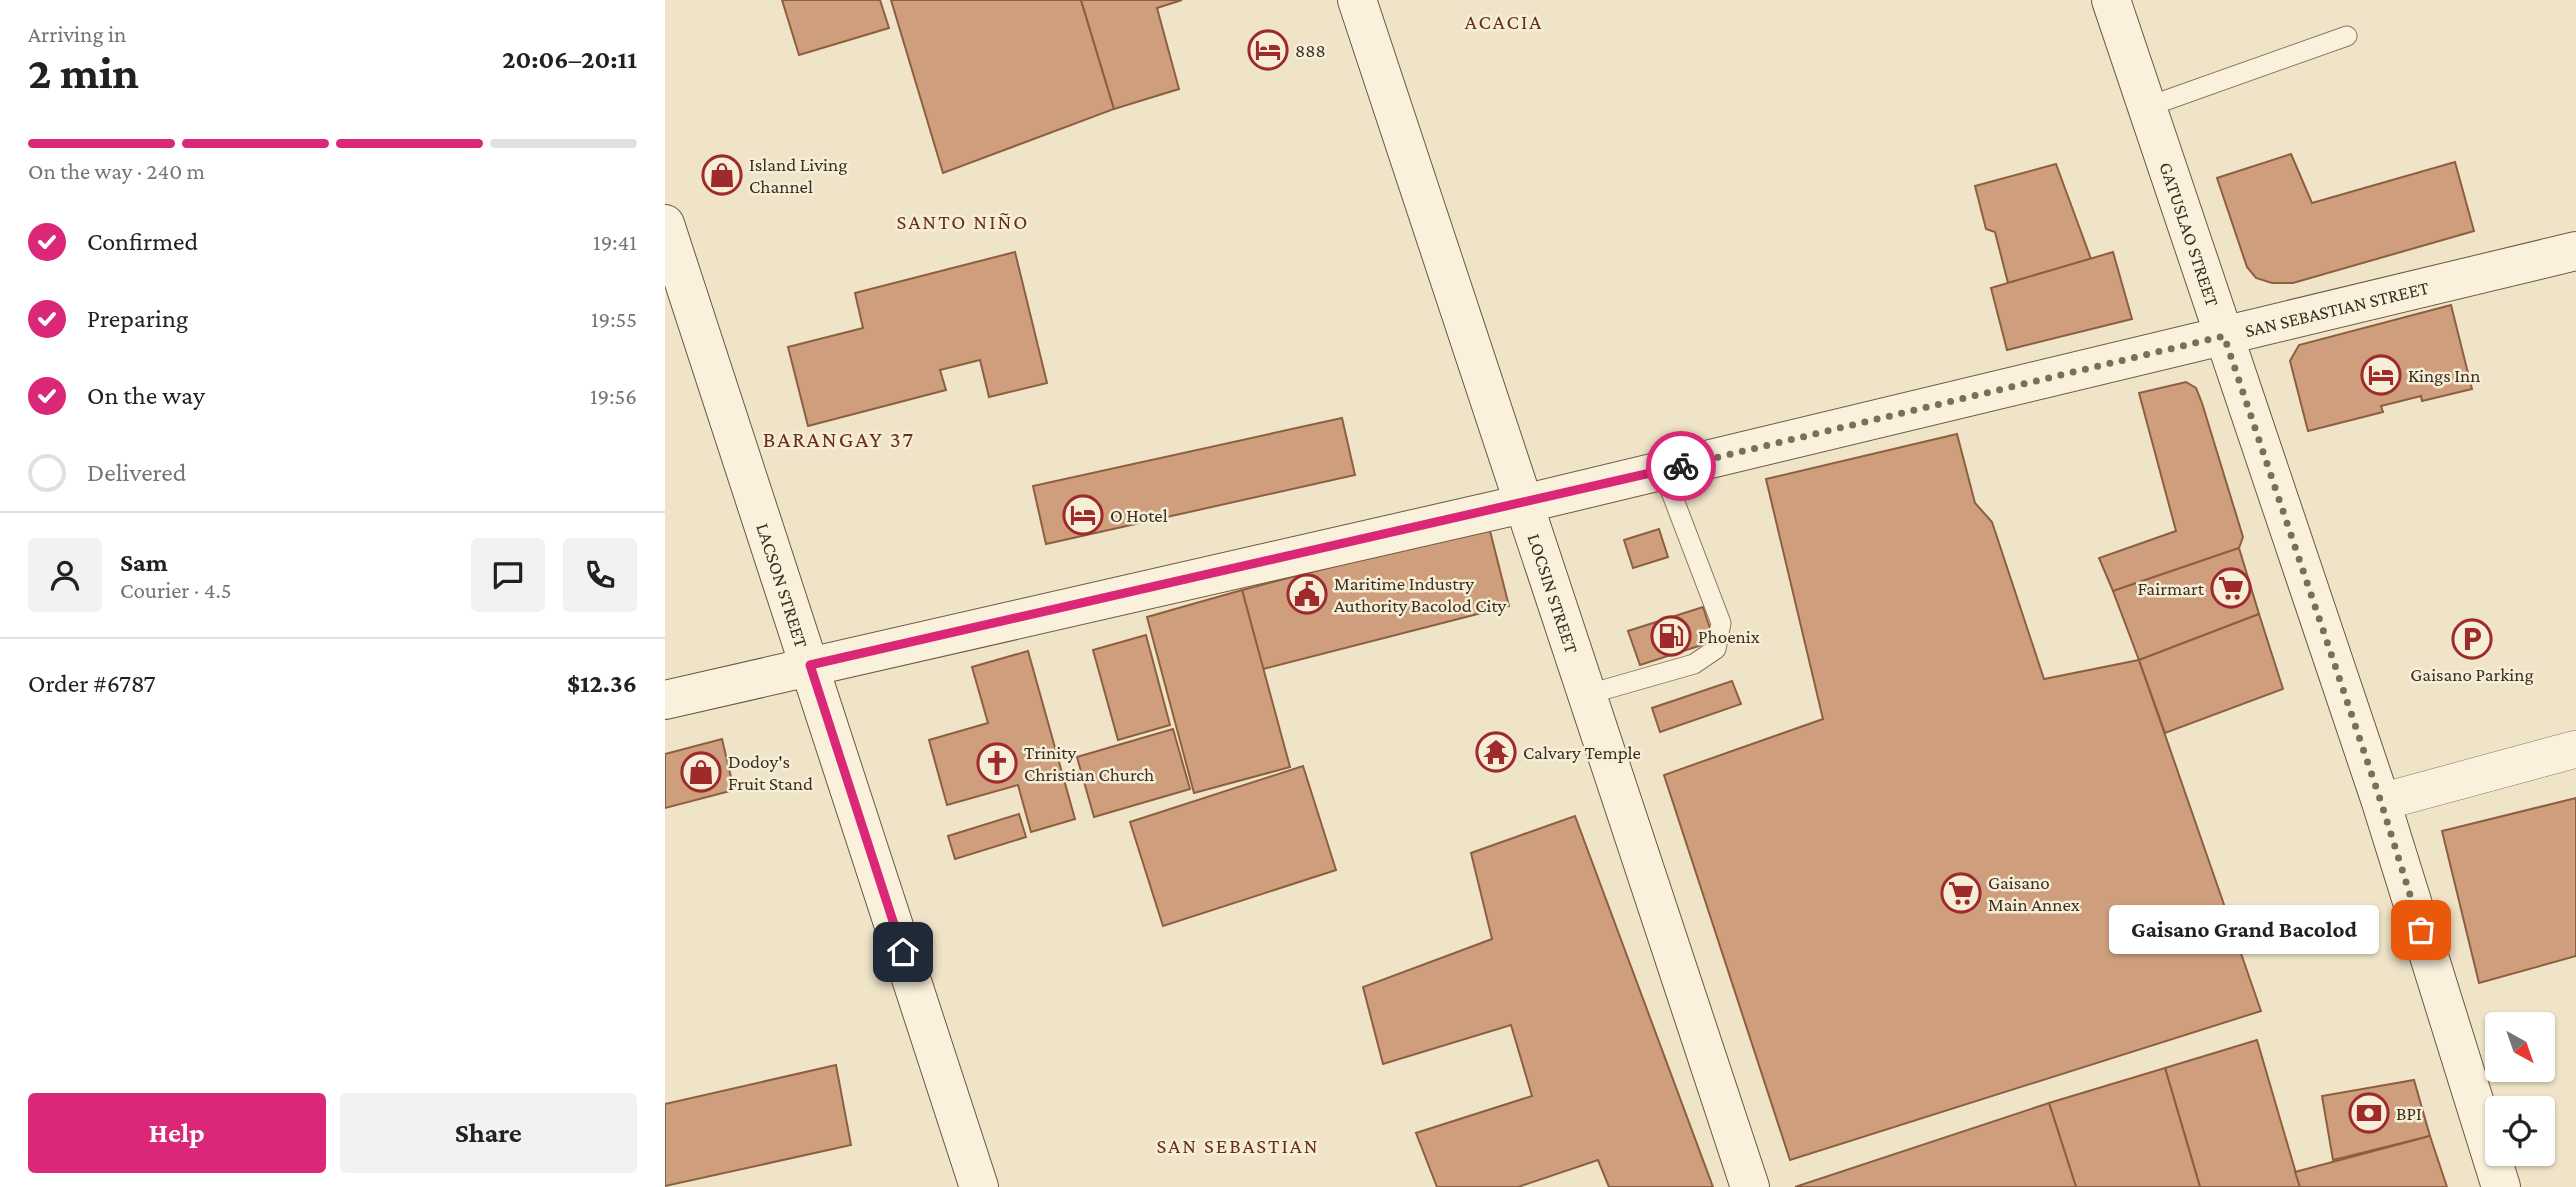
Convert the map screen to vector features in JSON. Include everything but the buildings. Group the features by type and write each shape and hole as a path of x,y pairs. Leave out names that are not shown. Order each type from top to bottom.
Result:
{"street":[{"name":"LOCSIN STREET","path":"1357,0 1523,504 1589,694 1750,1187"},
{"name":"GATUSLAO STREET","path":"2111,0 2381,802 2501,1187"},
{"name":"LACSON STREET","path":"665,224 979,1187"},
{"name":"SAN SEBASTIAN STREET","path":"665,701 810,665 1523,504 2576,251"},
{"path":"2381,802 2576,749"}],"lane":[{"path":"2147,107 2347,36"},
{"path":"1589,694 1694,664 1716,649 1721,623 1663,471"}],"way so far":[{"path":"1681,466 2224,336 2381,802 2421,930"}],"place":[{"name":"888","path":"1268,50"},
{"name":"Island Living Channel","path":"722,175"},
{"name":"Kings Inn","path":"2381,375"},
{"name":"O Hotel","path":"1083,515"},
{"name":"Fairmart","path":"2231,588"},
{"name":"Maritime Industry Authority Bacolod City","path":"1307,594"},
{"name":"Phoenix","path":"1671,636"},
{"name":"Gaisano Parking","path":"2472,639"},
{"name":"Calvary Temple","path":"1496,752"},
{"name":"Trinity Christian Church","path":"997,763"},
{"name":"Dodoy's Fruit Stand","path":"701,772"},
{"name":"Gaisano Main Annex","path":"1961,893"},
{"name":"Gaisano Grand Bacolod","path":"2421,930"},
{"name":"BPI","path":"2369,1113"}],"district":[{"name":"ACACIA","path":"1504,22"},
{"name":"SANTO NIÑO","path":"963,222"},
{"name":"BARANGAY 37","path":"839,439"},
{"name":"SAN SEBASTIAN","path":"1238,1146"}],"route":[{"path":"903,952 810,665 1681,466"}]}
